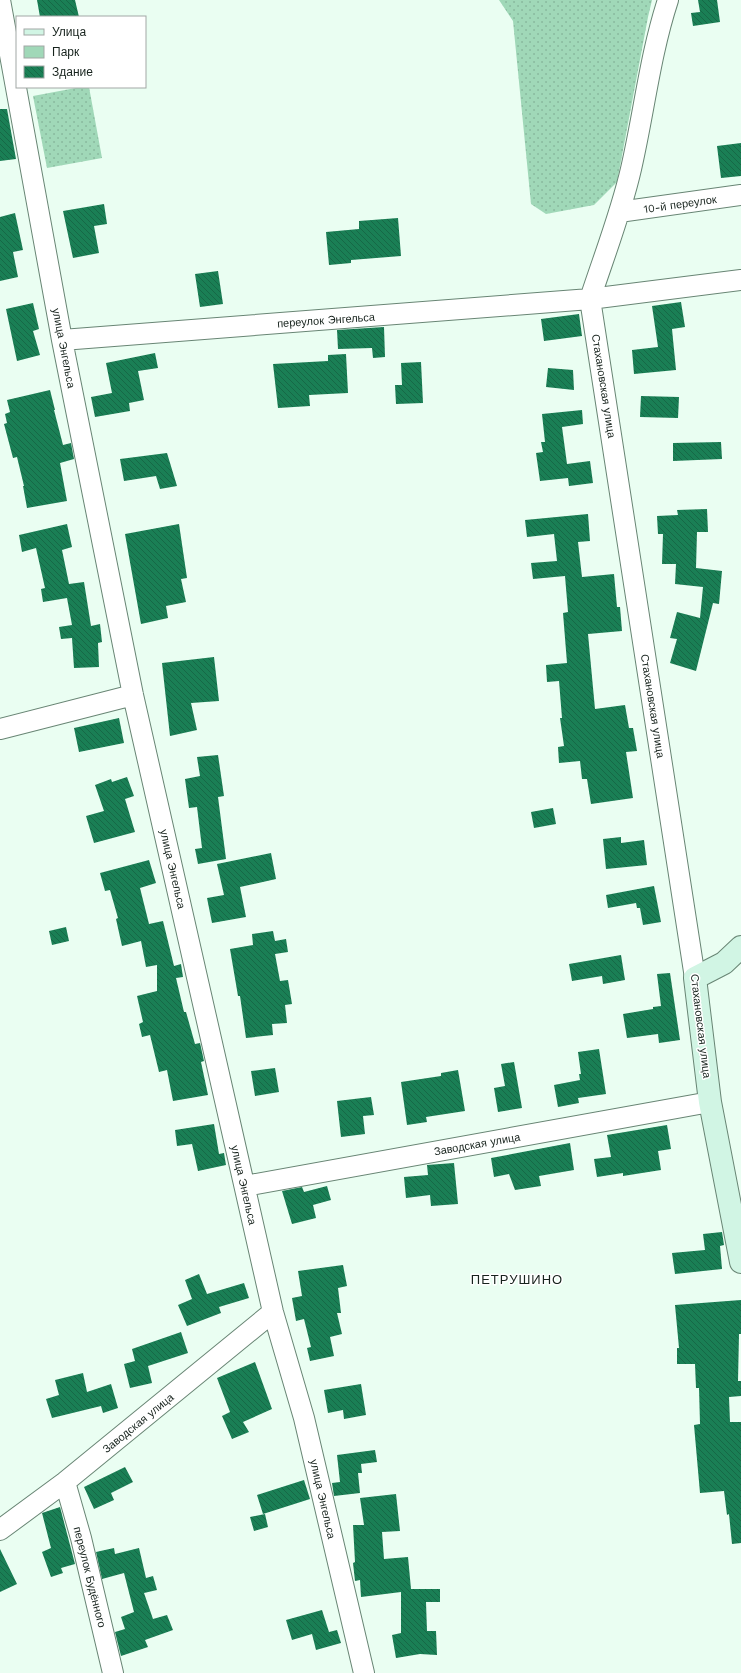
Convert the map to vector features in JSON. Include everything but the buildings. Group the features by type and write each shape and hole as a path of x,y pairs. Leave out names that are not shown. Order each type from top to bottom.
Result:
{"street":[{"name":"улица Энгельса","path":"0,0 16,88"},
{"path":"668,0 654,53 647,97 631,170 619,212 590,299 741,280"},
{"name":"улица Энгельса","path":"16,88 62,340 133,695 273,1312 304,1418 364,1673"},
{"name":"10-й переулок","path":"619,212 741,195"},
{"name":"переулок Энгельса","path":"62,340 590,299"},
{"name":"Стахановская улица","path":"590,299 695,978 710,1102 741,1262"},
{"path":"0,729 133,695"},
{"path":"695,978 724,963 741,947"},
{"name":"Заводская улица","path":"244,1186 710,1102"},
{"name":"Заводская улица","path":"0,1530 65,1482 273,1312"},
{"name":"переулок Будённого","path":"65,1482 81,1538 114,1673"}],"green space":[{"path":"499,0 652,0 617,182 594,205 546,214 531,204 513,21"},
{"path":"76,88 89,88 102,158 47,168 33,96"}],"district":[{"name":"ПЕТРУШИНО","path":"517,1279"}]}
